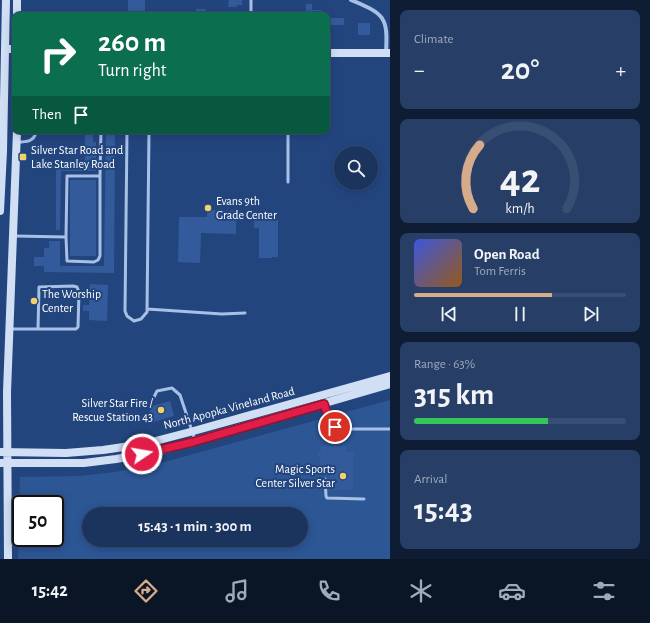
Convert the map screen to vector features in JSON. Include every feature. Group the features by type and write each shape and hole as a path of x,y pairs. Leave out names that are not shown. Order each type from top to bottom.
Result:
{"main road":[{"path":"0,210 6,49 6,0"},
{"path":"17,12 18,0"},
{"path":"6,49 12,49"},
{"path":"330,52 388,53"},
{"path":"8,559 4,453 17,134"},
{"name":"North Apopka Vineland Road","path":"4,453 66,453 103,450 144,444 192,432 390,376"},
{"name":"North Apopka Vineland Road","path":"4,463 84,463 156,452 195,442 390,384"}],"street":[{"path":"351,0 375,10 381,16 386,24 388,53"},
{"path":"321,395 324,404"}],"lane":[{"path":"251,0 251,12"},
{"path":"17,142 28,142 33,139 36,134"},
{"path":"100,176 67,176 67,261 94,262 98,260 100,256 101,134"},
{"path":"127,134 125,311 127,316 134,321 144,317 147,312 149,134"},
{"path":"288,134 288,182"},
{"path":"13,236 66,237"},
{"path":"9,328 38,329 76,329 78,327 79,292 77,287 39,287 38,329"},
{"path":"147,309 222,314 245,313"},
{"path":"154,397 157,391 172,388 180,394 195,442"},
{"path":"324,404 330,422 335,427 390,429"},
{"path":"325,479 327,498 364,499"}],"shaded area":[{"path":"390,400 390,559 18,559 18,547 64,547 64,495 20,495 20,477 79,476 115,472 157,464"}],"building":[{"path":"128,0 145,0 145,12 128,12"},
{"path":"229,0 242,0 242,5 237,5 237,7 228,7"},
{"path":"306,4 312,4 312,10 321,10 321,12 306,12"},
{"path":"196,9 206,9 206,11 211,11 211,12 196,12"},
{"path":"331,18 344,18 344,25 331,25"},
{"path":"358,23 370,23 370,35 358,35"},
{"path":"85,134 93,134 93,142 96,142 96,171 61,171 60,230 56,230 56,164 85,164"},
{"path":"106,134 115,134 114,273 44,272 44,266 34,266 34,257 44,257 44,248 49,248 49,241 60,241 60,266 104,266"},
{"path":"70,180 96,180 96,256 70,256"},
{"path":"207,210 236,211 236,234 201,233 200,263 178,262 179,217 207,217"},
{"path":"254,220 278,220 278,257 259,258 259,228 254,228"},
{"path":"90,284 108,285 107,321 89,320 89,311 83,311 83,305 89,305"},
{"path":"170,401 174,416 153,422 149,407"},
{"path":"321,446 346,446 346,452 355,452 355,457 353,457 353,490 330,490 330,474 320,474 320,457 318,457 318,452 321,452"}],"place":[{"name":"Silver Star Road and Lake Stanley Road","path":"23,157"},
{"name":"Evans 9th Grade Center","path":"208,208"},
{"name":"The Worship Center","path":"34,301"},
{"name":"Silver Star Fire / Rescue Station 43","path":"161,410"},
{"name":"Magic Sports Center Silver Star","path":"343,476"}],"route":[{"path":"142,454 156,452 193,442 324,404 330,422 335,427"}]}
